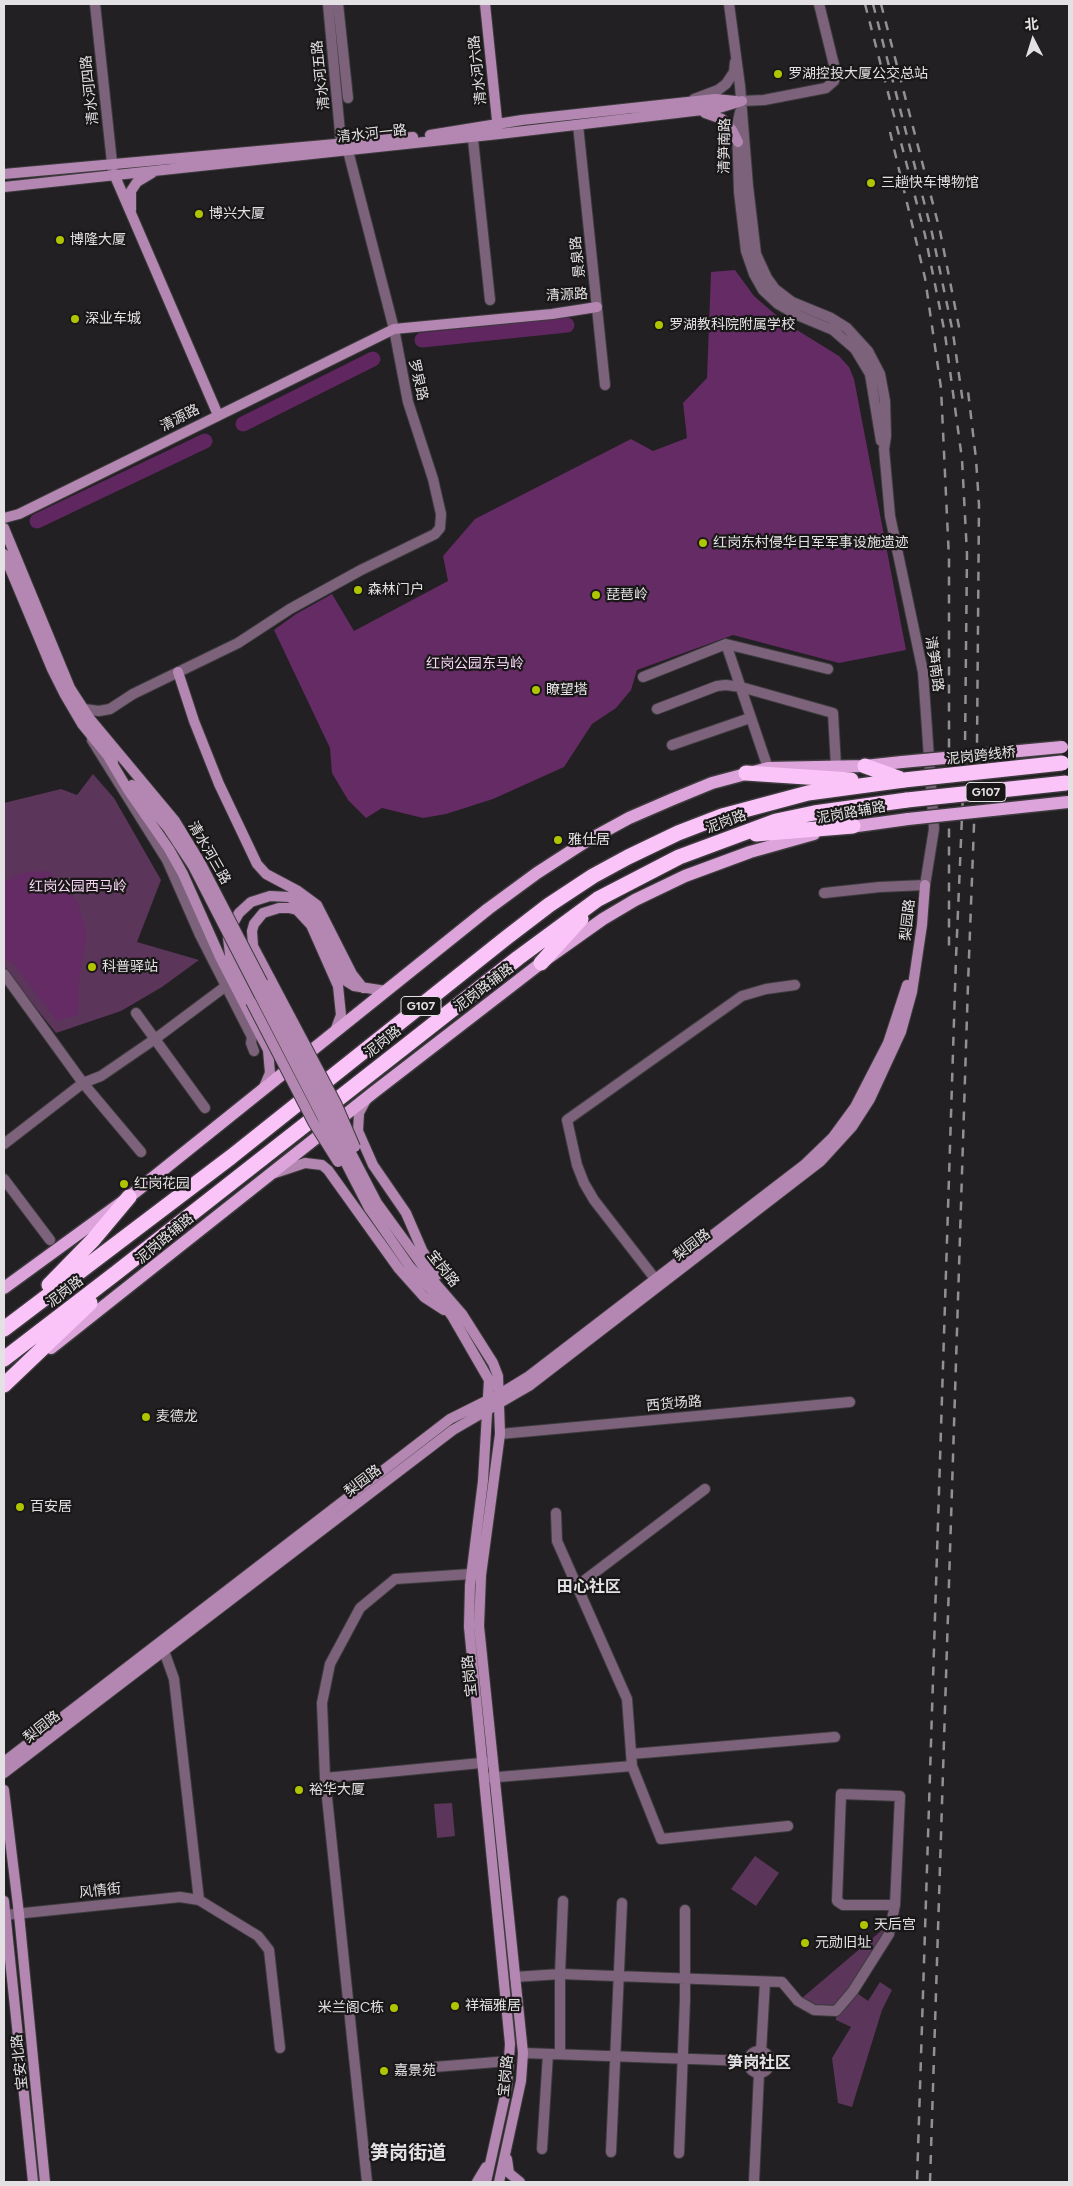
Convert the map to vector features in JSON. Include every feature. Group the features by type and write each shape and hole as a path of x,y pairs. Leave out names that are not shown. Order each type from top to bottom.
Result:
{"highway":[{"name":"泥岗跨线桥","path":"904,780 1067,762"},
{"path":"865,766 904,780"},
{"path":"746,774 887,781"},
{"name":"泥岗路","path":"4,1329 231,1157 513,932 592,876 644,849 722,816 808,793 904,780"},
{"name":"泥岗路","path":"4,1359 488,981 598,899 679,856 776,821 814,813 907,800 1067,783"},
{"path":"735,836 853,826"},
{"path":"541,964 598,899"},
{"path":"28,1310 41,1293 93,1240 129,1197"},
{"path":"4,1385 31,1357 72,1321 116,1273"}],"main road":[{"path":"4,1288 129,1197 488,909 585,842 629,818 712,783 768,768 865,766 1066,746"},
{"name":"泥岗路辅路","path":"4,1385 374,1092 541,964 603,919 635,900 685,876 750,852 795,839 853,826 1068,802"}],"street":[{"name":"清水河四路","path":"95,4 114,174"},
{"name":"清水河五路","path":"328,4 344,147 394,327"},
{"path":"338,4 348,98"},
{"name":"清水河六路","path":"485,4 498,129"},
{"path":"729,4 742,101 764,100 826,88 834,81 836,75 820,4"},
{"path":"686,102 718,90 726,84 734,72 736,56"},
{"name":"清水河一路","path":"4,187 434,135 472,133 686,102 715,99 742,101"},
{"name":"清水河一路","path":"498,129 578,125 692,112 719,108 742,101"},
{"name":"清笋南路","path":"742,101 737,125 738,174 745,244 754,274 763,290 778,304 797,315 833,330 860,355 870,374 880,438 884,449"},
{"name":"清笋南路","path":"742,101 748,186 758,260 770,283 786,298 838,322 853,333 868,351 880,374 886,436 884,449 890,516 923,672 934,830 925,885"},
{"path":"692,112 712,114 722,119 732,130 738,142"},
{"name":"景泉路","path":"578,125 605,386"},
{"path":"472,133 490,300"},
{"name":"清水河一路","path":"4,174 344,147"},
{"path":"132,216 132,191 137,182 163,168"},
{"path":"114,174 217,413"},
{"name":"清源路","path":"4,512 17,508 394,327 588,306 597,307"},
{"name":"罗泉路","path":"79,711 110,709 134,694 238,643 290,610 360,570 435,534 440,528 441,514 428,460 414,422 396,344 394,327"},
{"name":"清源路","path":"4,518 19,514 217,413"},
{"name":"清水河三路","path":"4,528 70,688 82,724 197,864"},
{"name":"清水河三路","path":"4,554 52,669 79,711 107,740 175,821 373,1206"},
{"path":"726,644 768,768"},
{"path":"643,676 726,644 828,669"},
{"path":"178,672 218,784 258,864 266,874 298,891 317,905 352,974 363,988"},
{"path":"656,709 717,686 726,685 741,687 833,713 836,766"},
{"path":"672,745 750,718"},
{"path":"82,724 100,756 167,860 200,935 252,1037 251,1043 254,1051"},
{"path":"110,758 128,790 169,849 183,874 220,957 268,1050 270,1072 263,1089"},
{"path":"824,893 880,887 925,885"},
{"name":"梨园路","path":"4,1762 161,1648 453,1430 494,1403 656,1280 820,1151 846,1121 871,1078 888,1043 906,988 925,885"},
{"name":"梨园路","path":"494,1403 535,1382 790,1187 840,1142 870,1099 903,1026 913,984 922,924 925,885"},
{"path":"373,1206 313,1122 231,962 228,938 234,920 245,906 258,899 270,896 289,897 305,906 317,922 343,976 354,986 386,991"},
{"path":"334,1033 341,1015 338,986 311,925 297,910 289,908 279,908 262,913 254,924 252,931 253,946 341,1114 373,1206"},
{"path":"4,974 83,1083 141,1152"},
{"path":"656,1280 594,1200 577,1165 567,1120 742,996 766,989 795,985"},
{"path":"4,1144 83,1083 101,1076 155,1039 226,986"},
{"path":"136,1013 206,1108"},
{"path":"374,1092 359,1113 358,1131 373,1165 406,1213 432,1269 457,1315"},
{"path":"270,1175 305,1163 322,1166 328,1170 416,1290 457,1315"},
{"path":"4,1179 50,1240"},
{"name":"宝岗路","path":"373,1206 410,1267 457,1315 493,1363 498,1376 471,1574 469,1627 515,1977 523,2053 521,2081 500,2182"},
{"name":"西货场路","path":"500,1434 850,1402"},
{"name":"宝岗路","path":"487,1762 479,1609 481,1575 500,1434 494,1403"},
{"path":"577,1586 705,1489"},
{"path":"556,1513 558,1541 627,1699 632,1766 661,1840 788,1826"},
{"path":"367,2182 325,1778 322,1703 330,1664 360,1608 395,1579 471,1574"},
{"path":"161,1648 174,1680 198,1900 258,1936 269,1950 280,2048"},
{"name":"梨园路","path":"4,1772 161,1648"},
{"path":"631,1754 835,1737"},
{"path":"325,1778 487,1762"},
{"path":"489,1777 632,1766"},
{"name":"宝岗路","path":"486,2182 507,2087 509,2060 506,1995 489,1777"},
{"name":"宝安北路","path":"4,1790 45,2182"},
{"path":"515,1977 560,1974 619,1975 782,1982 798,2001 814,2010 836,2011 853,1991 889,1934 895,1904 900,1796 841,1794 837,1901 843,1905 895,1904"},
{"name":"风情街","path":"5,1915 180,1897 198,1900"},
{"name":"宝安北路","path":"4,1901 33,2182"},
{"path":"560,2054 560,1974 563,1901"},
{"path":"611,2152 622,1903"},
{"path":"679,2153 686,1978 685,1910"},
{"path":"761,2052 765,1982"},
{"path":"761,2052 767,2055 770,2062 766,2071 759,2073 750,2068 748,2061 751,2055 761,2052"},
{"path":"523,2053 748,2061"},
{"path":"542,2149 548,2054"},
{"path":"434,2067 509,2060"},
{"path":"754,2182 759,2073"},
{"path":"506,2153 509,2173 520,2182"},
{"path":"477,2182 492,2155"}],"green space":[{"name":"红岗公园东马岭","path":"735,270 754,296 784,322 839,356 849,367 854,379 906,650 839,663 733,635 637,670 631,690 616,708 592,724 564,767 493,799 446,814 423,818 382,808 366,818 348,800 332,773 330,748 274,630 296,614 332,594 354,631 448,581 443,556 475,519 631,439 653,451 687,438 683,403 707,378 711,272"},
{"name":"红岗公园西马岭","path":"93,774 114,798 161,880 137,942 199,960 162,987 121,1011 56,1033 4,968 4,803 61,789 77,795"},
{"path":"48,871 77,901 87,933 79,979 78,1015 57,1021 12,962 4,960 4,882 21,873"},
{"path":"452,1803 455,1836 437,1838 434,1804"},
{"path":"755,1856 779,1873 756,1906 731,1889"},
{"path":"882,1930 889,1934 853,1990 868,2001 880,1982 892,1990 882,2010 852,2107 838,2103 832,2058 851,2027 836,2020 836,2011 814,2006 802,1998"},
{"path":"759,2051 767,2054 770,2062 767,2070 759,2073 751,2070 748,2062 751,2054"}],"waterway":[{"path":"422,340 567,325"},
{"path":"243,424 373,359"},
{"path":"37,521 205,441"}],"railway":[{"path":"865,4 925,235 945,334 962,459 967,554 965,746 956,958 917,2182"},
{"path":"873,4 932,233 953,333 963,403"},
{"path":"881,4 940,231 960,332"},
{"path":"890,132 925,278 941,388 949,559 949,954"},
{"path":"930,2182 977,746 979,505 968,391"}],"place":[{"name":"罗湖控投大厦公交总站","path":"778,74"},
{"name":"三趟快车博物馆","path":"871,183"},
{"name":"博兴大厦","path":"199,214"},
{"name":"博隆大厦","path":"60,240"},
{"name":"深业车城","path":"75,319"},
{"name":"罗湖教科院附属学校","path":"659,325"},
{"name":"红岗东村侵华日军军事设施遗迹","path":"703,543"},
{"name":"森林门户","path":"358,590"},
{"name":"琵琶岭","path":"596,595"},
{"name":"瞭望塔","path":"536,690"},
{"name":"雅仕居","path":"558,840"},
{"name":"科普驿站","path":"92,967"},
{"name":"红岗花园","path":"124,1184"},
{"name":"麦德龙","path":"146,1417"},
{"name":"百安居","path":"20,1507"},
{"name":"裕华大厦","path":"299,1790"},
{"name":"天后宫","path":"864,1925"},
{"name":"元勋旧址","path":"805,1943"},
{"name":"祥福雅居","path":"455,2006"},
{"name":"米兰阁C栋","path":"394,2008"},
{"name":"嘉景苑","path":"384,2071"}],"district":[{"name":"田心社区","path":"589,1587"},
{"name":"笋岗社区","path":"759,2063"},
{"name":"笋岗街道","path":"408,2153"}]}
